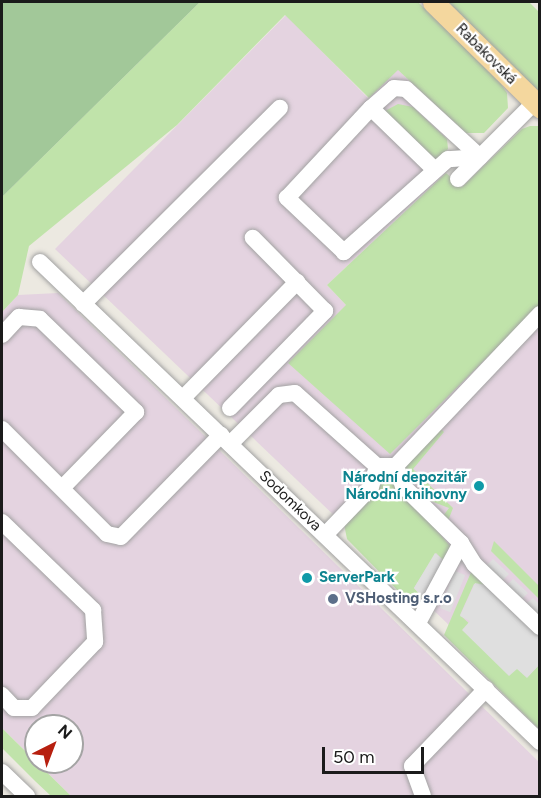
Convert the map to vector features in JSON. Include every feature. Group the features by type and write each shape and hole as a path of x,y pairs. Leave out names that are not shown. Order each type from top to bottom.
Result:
{"main road":[{"name":"Rabakovská","path":"433,2 537,105"}],"street":[{"path":"394,88 406,89 480,157 448,159 434,169 344,252 287,198 371,108 394,88"},
{"path":"458,179 537,105"},
{"path":"83,304 280,108"},
{"path":"371,108 434,169"},
{"path":"230,408 325,311 253,238"},
{"name":"Sodomkova","path":"40,262 540,742"},
{"path":"183,398 297,282"},
{"path":"2,429 107,534 121,537 226,440 279,395 295,393 377,466 396,465 540,314"},
{"path":"2,335 19,317 40,319 136,412 62,488"},
{"path":"396,465 403,486 461,543 474,564 540,627"},
{"path":"325,535 371,487 377,466"},
{"path":"2,522 93,610 95,642 32,708 14,708 2,695"},
{"path":"418,623 461,543"},
{"path":"423,796 412,766 486,689"},
{"path":"2,772 27,796"}],"shaded area":[{"path":"286,15 368,98 397,69 457,124 444,138 442,153 454,165 327,285 346,305 539,264 539,711 55,249"},
{"path":"58,293 539,762 539,796 71,796 49,774 84,774 84,714 24,714 24,750 2,728 2,312 18,295"},
{"path":"435,553 444,561 422,597 414,588"},
{"path":"493,559 509,574 502,581 507,585 513,579 528,593 522,599 526,604 533,598 539,604 539,665 527,678 517,669 509,676 462,630 470,621 460,616 475,583 485,585 486,566"},
{"path":"455,571 465,575 450,612 440,608"}],"green space":[{"path":"2,2 200,2 2,197"},
{"path":"200,2 418,2 501,84 507,93 508,108 484,133 466,133 398,70 369,98 285,15 177,125 29,246 18,295 2,312 2,197"},
{"path":"448,2 529,2 539,12 539,92"},
{"path":"398,104 413,107 447,139 448,149 435,163 383,112"},
{"path":"539,126 539,306 390,454 288,363 346,305 327,285 446,173 462,187 522,129"},
{"path":"438,426 444,432 413,469 453,508 448,521 443,516 449,508 428,500 424,496 430,490 410,481 404,465"},
{"path":"389,475 451,547 444,561 436,553 414,588 422,597 417,600 407,600 347,539 344,524"},
{"path":"494,541 539,586 539,599 491,551"},
{"path":"472,570 485,585 474,584 460,615 527,677 539,665 539,729 444,635"},
{"path":"2,728 24,750 24,770 2,748"},
{"path":"28,774 49,774 71,796 51,796"}],"place":[{"name":"Národní depozitář Národní knihovny","path":"479,486"},
{"name":"ServerPark","path":"307,578"},
{"name":"VSHosting s.r.o","path":"333,599"}]}
